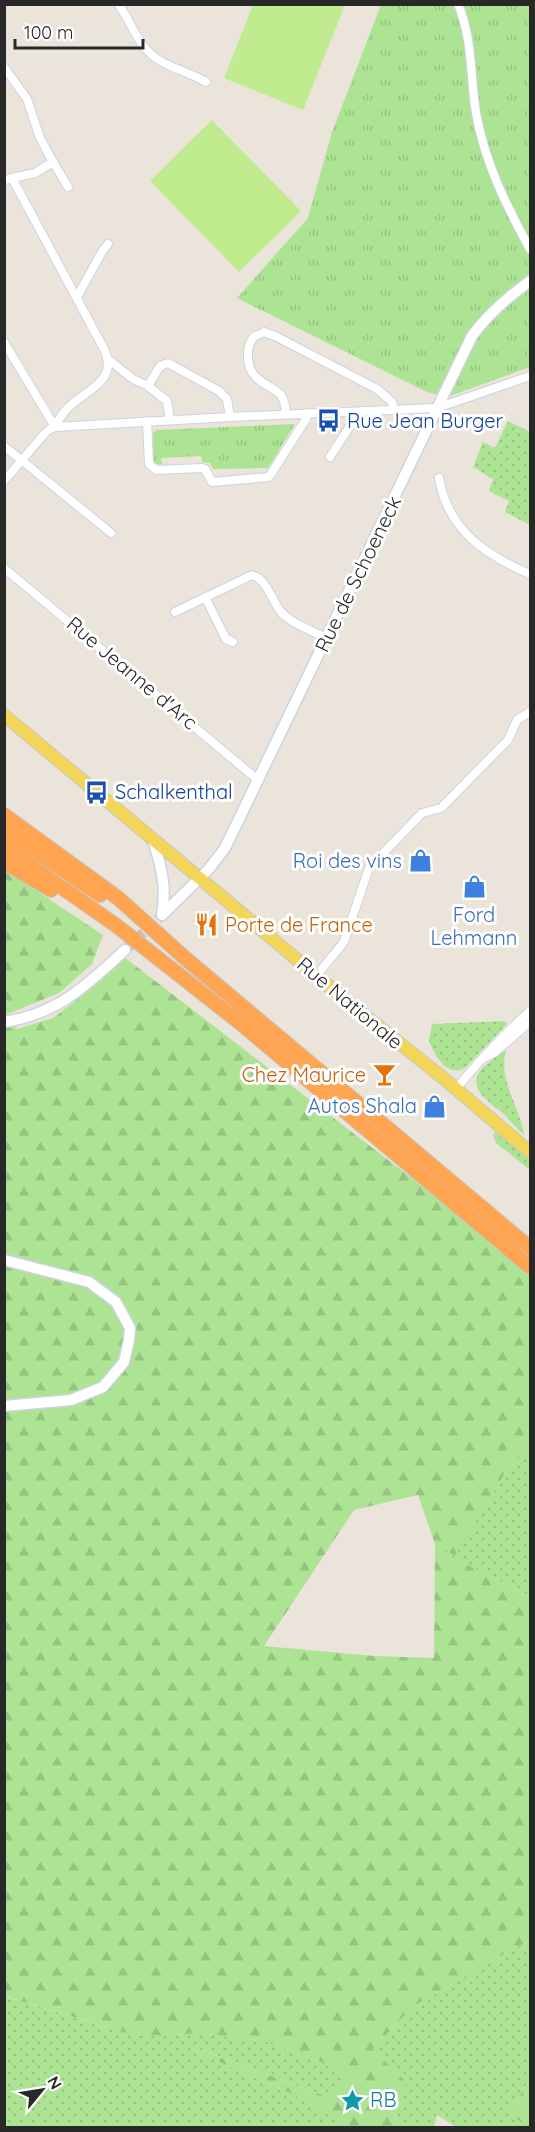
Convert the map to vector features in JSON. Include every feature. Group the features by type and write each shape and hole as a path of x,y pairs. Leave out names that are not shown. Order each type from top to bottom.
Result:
{"highway":[{"path":"4,815 118,898 186,959 531,1248"},
{"path":"4,830 125,913 186,959"},
{"path":"4,847 117,926 239,1022 531,1267"},
{"path":"4,861 62,897 117,926"}],"main road":[{"name":"Rue de Schoeneck","path":"153,840 162,866 165,885 162,915 200,878 225,848 472,336 483,321 531,281"},
{"name":"Rue Nationale","path":"4,715 531,1152"},
{"path":"4,1022 37,1014 53,1007 89,981 125,950"},
{"path":"4,1260 89,1282 116,1302 130,1328 124,1362 103,1387 71,1400 4,1406"}],"street":[{"path":"118,4 147,51 166,65 190,73 206,82"},
{"path":"458,4 467,29 475,110 493,177 531,249"},
{"path":"4,67 27,99 40,138 68,187"},
{"path":"53,162 35,172 8,179 77,297 108,359 167,401 170,420"},
{"path":"77,297 108,244"},
{"path":"286,414 286,406 281,395 276,389 255,376 250,368 248,348 255,336 264,332 277,336 377,389 392,402 394,410"},
{"path":"4,342 55,427"},
{"path":"55,427 66,410 104,378 108,369 108,359"},
{"path":"148,386 160,366 168,363 219,391 227,399 230,417"},
{"path":"4,481 46,432 55,427 437,408 531,376"},
{"path":"330,457 351,423 351,412"},
{"path":"147,422 149,464 156,470 202,468 212,482 268,477 306,419 306,413"},
{"path":"4,446 111,533"},
{"path":"439,478 446,506 465,534 497,557 531,574"},
{"name":"Rue Jeanne d'Arc","path":"4,568 258,780"},
{"path":"175,612 249,575 258,576 285,616 327,638"},
{"path":"205,597 226,639 233,642"},
{"path":"317,975 344,942 369,868 422,813 441,808 508,740 517,720 531,712"},
{"path":"456,1089 492,1046 531,1011"},
{"path":"484,1058 494,1053 531,1022"}],"green space":[{"path":"253,5 345,5 303,110 224,78"},
{"path":"381,5 530,5 530,367 447,397 427,392 237,298 308,218 332,132"},
{"path":"212,120 301,211 239,272 150,181"},
{"path":"508,421 530,432 530,525 505,512 509,501 489,491 493,479 473,467 483,442 495,448"},
{"path":"295,424 268,468 213,469 210,463 202,462 201,456 161,458 162,464 154,461 153,433 157,430"},
{"path":"4,869 103,935 92,964 59,993 5,1015"},
{"path":"124,957 491,1239 530,1273 530,1447 505,1473 455,1556 435,1544 418,1495 354,1510 264,1646 374,1656 434,1658 435,1549 530,1596 530,1941 412,2007 373,2049 406,2082 398,2114 392,2127 352,2127 292,2094 194,2051 198,2049 331,2098 345,2074 321,2062 266,2042 200,2033 164,2036 132,2035 5,1996 4,1017 17,1029 53,1018 88,991"},
{"path":"504,1021 507,1024 466,1067 459,1070 448,1068 438,1059 429,1040 432,1024"},
{"path":"506,1050 504,1062 507,1083 524,1135 505,1115 488,1102 477,1085 480,1071"},
{"path":"495,1132 530,1160 530,1170 496,1143 493,1135"},
{"path":"530,1447 530,1596 435,1549 435,1544 455,1555 505,1473"},
{"path":"530,1941 530,2080 508,2112 529,2127 456,2127 437,2115 434,2127 392,2127 398,2114 373,2049 412,2007"},
{"path":"4,1996 132,2035 164,2036 200,2033 266,2042 321,2062 346,2074 331,2098 199,2049 194,2051 292,2094 352,2127 5,2127"},
{"path":"530,2080 530,2127 529,2128 508,2112"}],"tunnel":[{"path":"125,950 162,915"}],"place":[{"name":"Rue Jean Burger","path":"329,421"},
{"name":"Schalkenthal","path":"97,792"},
{"name":"Roi des vins","path":"420,861"},
{"name":"Ford Lehmann","path":"474,887"},
{"name":"Porte de France","path":"207,925"},
{"name":"Chez Maurice","path":"384,1075"},
{"name":"Autos Shala","path":"435,1106"},
{"name":"RB","path":"352,2100"}]}
